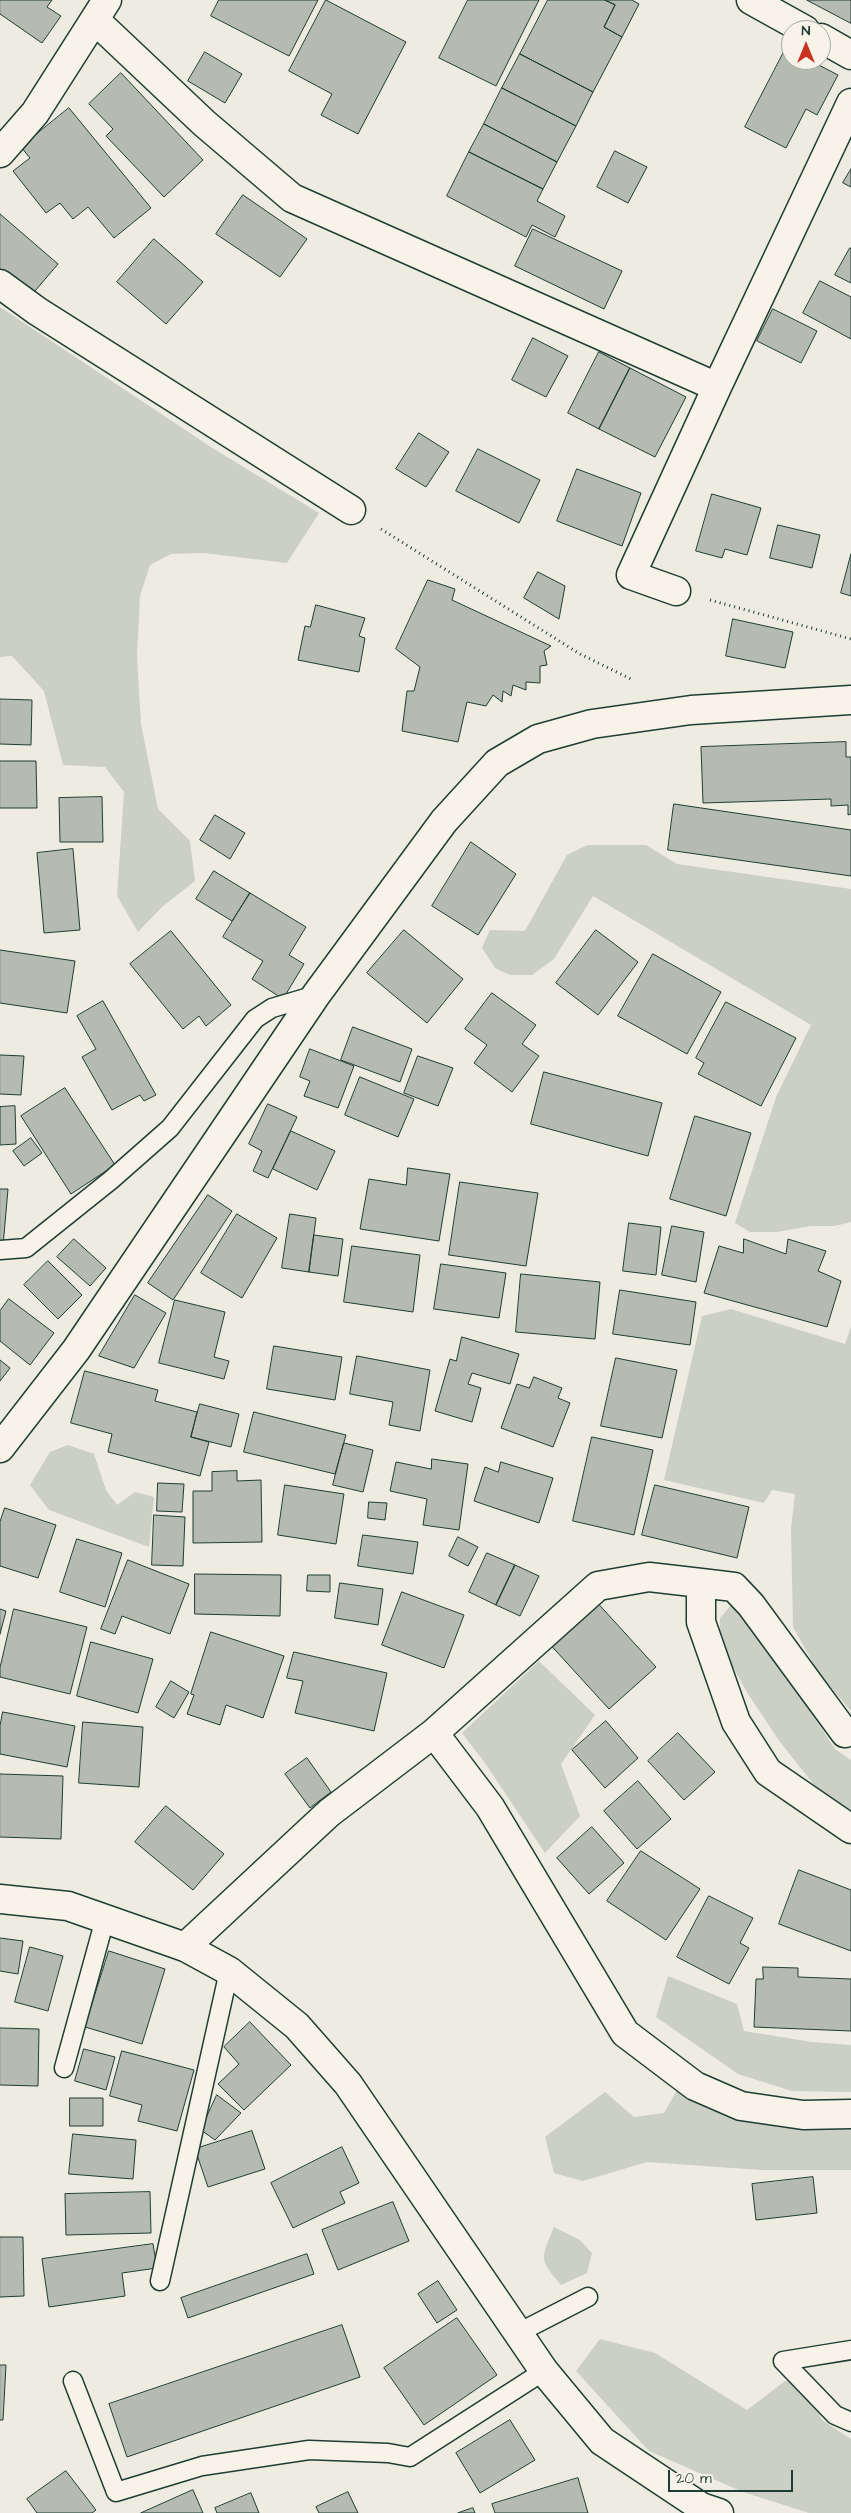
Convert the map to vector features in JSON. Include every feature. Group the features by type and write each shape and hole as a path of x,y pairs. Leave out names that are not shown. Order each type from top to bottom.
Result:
{"street":[{"path":"751,0 788,20"},
{"path":"0,152 35,113 104,5 204,123 292,198 717,387"},
{"path":"831,44 851,55"},
{"path":"676,591 631,576 717,387 851,103"},
{"path":"0,284 37,312 351,510"},
{"path":"0,1448 76,1350 316,995 444,821 497,763 538,739 592,724 691,710 851,700"},
{"path":"186,1947 329,1813 434,1734 598,1586 649,1577 734,1587 751,1605 844,1734"},
{"path":"701,1583 701,1622 736,1722 768,1772 851,1829"},
{"path":"434,1734 490,1807 625,2033 695,2086 742,2106 803,2115 851,2114"},
{"path":"0,1900 68,1906 186,1947 228,1971 297,2026 348,2084 544,2371 602,2441 705,2511"}],"lane":[{"path":"0,1250 26,1248 111,1180 170,1128 255,1019 272,1008 316,995"},
{"path":"64,2068 105,1919"},
{"path":"160,2281 228,1971"},
{"path":"518,2333 588,2297"},
{"path":"851,2350 784,2361 835,2415 851,2422"},
{"path":"73,2381 116,2492 202,2466 309,2450 410,2457 544,2371"}],"path":[{"path":"351,510 580,654 640,684"},
{"path":"676,591 851,639"}],"shaded area":[{"path":"0,307 214,449 319,513 287,563 204,553 171,554 150,565 140,596 137,656 141,724 158,809 190,841 195,881 162,907 138,932 117,896 124,792 105,767 63,765 44,691 12,656 0,657"},
{"path":"587,845 646,845 677,864 851,889 851,1222 835,1226 811,1226 777,1232 750,1232 735,1223 776,1097 811,1025 593,896 554,959 532,975 510,975 495,968 482,948 490,930 525,931 567,855"},
{"path":"731,1309 845,1344 851,1327 851,1711 818,1672 793,1627 791,1528 795,1494 772,1490 764,1503 664,1480 702,1316"},
{"path":"68,1445 94,1454 106,1490 117,1505 135,1492 154,1497 149,1547 49,1510 30,1485 50,1452"},
{"path":"731,1605 751,1621 835,1749 851,1760 851,1812 823,1796 780,1742 748,1694 720,1644 720,1618"},
{"path":"539,1661 595,1715 561,1764 580,1816 545,1853 485,1763 462,1733"},
{"path":"668,1976 737,2004 744,2031 812,2042 851,2045 851,2092 792,2091 738,2074 656,2017"},
{"path":"677,2090 760,2120 851,2127 851,2170 761,2170 647,2162 583,2181 554,2173 545,2137 605,2092 634,2117 664,2113"},
{"path":"554,2227 580,2240 592,2253 587,2273 561,2285 548,2269 544,2258 544,2252"},
{"path":"600,2339 655,2353 747,2410 785,2381 804,2381 822,2420 851,2439 851,2513 809,2513 743,2492 649,2451 576,2371"}],"building":[{"path":"0,0 52,0 47,7 61,16 42,43 0,14"},
{"path":"219,0 318,0 289,56 211,16"},
{"path":"326,0 406,42 358,134 321,115 332,94 289,71"},
{"path":"468,0 539,0 496,86 439,58"},
{"path":"548,0 605,0 615,5 604,27 622,37 593,92 520,54"},
{"path":"605,0 632,0 639,4 622,37 604,27 615,5"},
{"path":"807,0 851,0 851,23"},
{"path":"205,52 242,74 225,103 188,81"},
{"path":"520,54 593,92 576,126 502,88"},
{"path":"781,58 781,70 828,70 838,75 817,115 806,109 786,148 745,127"},
{"path":"121,73 203,160 164,197 106,136 113,129 89,104"},
{"path":"502,88 576,126 557,162 484,124"},
{"path":"69,108 151,208 114,238 88,207 73,219 60,203 46,213 13,171 30,158 21,147"},
{"path":"484,124 557,162 543,189 469,152"},
{"path":"615,151 647,167 628,203 597,187"},
{"path":"469,152 543,189 537,201 565,216 555,237 532,225 526,237 447,196"},
{"path":"851,169 851,187 843,183"},
{"path":"243,195 307,239 280,277 216,234"},
{"path":"0,214 58,264 29,298 0,274"},
{"path":"533,229 622,271 604,309 515,266"},
{"path":"154,239 203,282 166,324 117,282"},
{"path":"851,248 851,283 835,275"},
{"path":"820,281 851,297 851,339 803,313"},
{"path":"773,309 817,331 801,363 757,341"},
{"path":"533,338 568,356 546,397 512,380"},
{"path":"599,352 630,368 599,429 568,413"},
{"path":"630,368 686,397 655,457 599,429"},
{"path":"419,433 449,452 426,487 396,469"},
{"path":"478,449 540,480 519,523 456,491"},
{"path":"577,469 641,493 622,546 557,521"},
{"path":"712,494 761,508 747,555 725,549 722,558 696,551"},
{"path":"778,525 820,535 812,568 770,558"},
{"path":"851,554 851,596 841,593"},
{"path":"538,572 565,586 559,619 524,598"},
{"path":"428,580 455,589 452,600 551,646 544,651 547,665 540,666 540,683 526,682 526,690 513,685 511,696 503,691 502,702 493,695 486,706 467,702 458,742 402,731 407,691 414,691 420,667 396,649"},
{"path":"316,605 365,618 359,636 365,638 359,672 298,660 305,626 310,627"},
{"path":"733,619 793,632 785,668 726,656"},
{"path":"0,699 32,700 31,745 0,744"},
{"path":"846,742 846,757 851,757 851,814 848,815 848,805 831,806 831,799 703,803 701,747"},
{"path":"0,761 36,761 37,808 0,808"},
{"path":"102,797 103,842 60,842 59,798"},
{"path":"674,804 851,830 851,876 668,850"},
{"path":"215,815 245,833 230,859 200,840"},
{"path":"471,842 516,874 478,935 432,906"},
{"path":"73,849 80,930 44,933 37,853"},
{"path":"214,871 250,893 232,921 196,899"},
{"path":"250,893 306,927 289,955 304,964 283,999 252,979 263,961 223,937"},
{"path":"404,930 463,979 427,1023 367,973"},
{"path":"596,930 638,962 598,1015 556,983"},
{"path":"171,931 231,1005 206,1026 199,1016 183,1029 130,964"},
{"path":"0,950 75,961 67,1013 0,1003"},
{"path":"653,954 721,992 687,1054 618,1016"},
{"path":"492,993 536,1025 522,1044 539,1056 512,1092 474,1063 487,1045 465,1029"},
{"path":"103,1001 156,1095 144,1101 140,1095 112,1110 82,1057 96,1049 77,1016"},
{"path":"726,1002 796,1038 761,1106 698,1074 704,1063 696,1058"},
{"path":"353,1027 412,1049 400,1082 341,1060"},
{"path":"310,1049 354,1066 338,1108 304,1096 310,1081 300,1077"},
{"path":"0,1055 24,1056 21,1095 0,1094"},
{"path":"418,1056 453,1068 438,1106 404,1093"},
{"path":"544,1072 662,1103 648,1156 531,1124"},
{"path":"360,1077 414,1099 398,1137 345,1115"},
{"path":"65,1088 115,1165 71,1194 21,1116"},
{"path":"268,1104 297,1117 268,1178 253,1171 262,1151 249,1144"},
{"path":"15,1106 16,1144 0,1145 0,1107"},
{"path":"695,1116 751,1133 726,1216 670,1199"},
{"path":"291,1131 335,1151 317,1190 273,1169"},
{"path":"31,1138 42,1153 24,1166 13,1151"},
{"path":"408,1168 450,1174 439,1241 360,1229 369,1179 406,1185"},
{"path":"460,1182 538,1193 526,1266 449,1255"},
{"path":"0,1189 8,1189 3,1246 0,1245"},
{"path":"208,1195 232,1211 173,1300 148,1283"},
{"path":"237,1214 277,1238 242,1298 201,1273"},
{"path":"290,1214 316,1218 309,1272 282,1268"},
{"path":"629,1223 661,1227 656,1275 623,1271"},
{"path":"672,1226 704,1232 696,1282 662,1275"},
{"path":"314,1235 343,1239 338,1276 309,1272"},
{"path":"74,1239 106,1268 90,1286 57,1257"},
{"path":"744,1239 786,1254 788,1239 826,1251 818,1271 841,1281 827,1327 704,1293 719,1246 743,1253"},
{"path":"352,1246 420,1255 413,1312 344,1302"},
{"path":"48,1261 82,1295 58,1319 24,1285"},
{"path":"441,1264 506,1273 499,1318 434,1309"},
{"path":"521,1274 600,1282 595,1339 516,1332"},
{"path":"620,1290 696,1302 690,1345 613,1334"},
{"path":"135,1295 166,1313 134,1368 99,1356"},
{"path":"9,1299 54,1333 30,1365 0,1341 0,1311"},
{"path":"175,1300 225,1312 214,1357 229,1361 224,1379 159,1363"},
{"path":"462,1337 519,1354 510,1384 472,1373 468,1384 481,1388 472,1422 435,1411 450,1359 456,1361"},
{"path":"274,1346 342,1357 335,1400 267,1389"},
{"path":"357,1356 430,1370 420,1431 389,1425 393,1402 350,1394"},
{"path":"616,1358 677,1370 662,1438 601,1426"},
{"path":"0,1360 10,1368 0,1381"},
{"path":"85,1371 158,1390 155,1401 197,1412 191,1437 209,1442 200,1476 108,1452 112,1434 71,1423"},
{"path":"534,1377 562,1388 558,1398 570,1403 553,1447 501,1428 517,1384 529,1388"},
{"path":"200,1404 239,1414 231,1447 191,1437"},
{"path":"254,1412 346,1435 335,1474 244,1452"},
{"path":"592,1437 653,1450 634,1535 573,1521"},
{"path":"344,1443 373,1450 363,1492 333,1485"},
{"path":"432,1459 468,1464 459,1530 423,1525 427,1499 390,1491 396,1462 431,1469"},
{"path":"501,1462 553,1478 539,1523 474,1501 485,1467 498,1472"},
{"path":"237,1471 237,1481 261,1480 262,1542 193,1543 193,1491 212,1491 212,1472"},
{"path":"158,1483 184,1484 182,1512 157,1511"},
{"path":"285,1485 344,1494 336,1544 278,1535"},
{"path":"655,1485 749,1507 737,1558 642,1535"},
{"path":"369,1502 387,1503 385,1520 368,1518"},
{"path":"5,1508 56,1525 38,1578 0,1566 0,1522"},
{"path":"154,1515 185,1517 183,1566 152,1565"},
{"path":"363,1535 418,1542 413,1574 358,1566"},
{"path":"458,1537 478,1547 468,1566 449,1556"},
{"path":"77,1539 122,1553 105,1607 60,1592"},
{"path":"487,1553 515,1565 496,1605 469,1592"},
{"path":"128,1560 189,1584 170,1634 122,1616 115,1634 101,1629"},
{"path":"515,1565 539,1576 520,1616 496,1605"},
{"path":"195,1574 281,1575 280,1616 195,1614"},
{"path":"308,1575 330,1575 330,1592 307,1591"},
{"path":"340,1583 383,1589 378,1625 335,1618"},
{"path":"402,1592 464,1615 444,1668 382,1645"},
{"path":"593,1598 656,1667 609,1709 546,1640"},
{"path":"0,1609 6,1611 0,1634"},
{"path":"14,1609 87,1627 70,1694 0,1677 0,1668"},
{"path":"211,1632 284,1656 263,1718 226,1705 220,1725 187,1714 194,1695 191,1694"},
{"path":"91,1642 153,1659 138,1713 77,1696"},
{"path":"294,1652 387,1673 374,1731 295,1713 303,1681 287,1678"},
{"path":"171,1681 189,1692 174,1718 156,1707"},
{"path":"3,1712 75,1726 67,1767 0,1754 0,1726"},
{"path":"606,1721 638,1758 605,1788 572,1750"},
{"path":"83,1722 143,1727 139,1787 79,1783"},
{"path":"678,1733 715,1772 684,1800 648,1761"},
{"path":"307,1758 331,1792 310,1808 285,1774"},
{"path":"0,1774 63,1776 61,1839 0,1837"},
{"path":"638,1781 671,1819 637,1849 604,1811"},
{"path":"166,1806 224,1854 193,1890 135,1842"},
{"path":"592,1827 624,1863 589,1894 557,1858"},
{"path":"641,1851 700,1889 666,1940 607,1901"},
{"path":"799,1870 851,1890 851,1951 779,1924"},
{"path":"709,1896 753,1918 740,1943 749,1948 729,1984 677,1957"},
{"path":"0,1938 23,1941 18,1974 0,1971"},
{"path":"30,1947 63,1956 48,2011 15,2002"},
{"path":"109,1951 165,1969 142,2044 85,2027"},
{"path":"763,1967 798,1968 798,1977 851,1979 851,2031 754,2027 756,1979 763,1979"},
{"path":"250,2022 291,2065 244,2110 218,2084 239,2064 224,2047"},
{"path":"0,2028 39,2029 38,2086 0,2085"},
{"path":"84,2049 115,2057 106,2090 75,2081"},
{"path":"122,2051 194,2070 177,2131 138,2121 142,2105 110,2096"},
{"path":"217,2095 241,2113 215,2140 201,2130"},
{"path":"70,2098 103,2098 103,2126 70,2126"},
{"path":"252,2131 265,2169 208,2187 195,2149"},
{"path":"73,2134 136,2140 133,2179 69,2174"},
{"path":"342,2147 359,2183 340,2192 345,2203 293,2228 271,2183"},
{"path":"813,2177 817,2213 756,2220 752,2184"},
{"path":"150,2192 151,2233 66,2235 65,2194"},
{"path":"393,2202 409,2241 338,2270 322,2230"},
{"path":"0,2237 23,2237 24,2296 0,2297"},
{"path":"153,2244 157,2268 122,2273 125,2296 49,2307 42,2259"},
{"path":"307,2254 314,2274 188,2318 181,2298"},
{"path":"438,2281 457,2310 437,2323 418,2294"},
{"path":"457,2318 497,2375 424,2425 384,2368"},
{"path":"342,2325 360,2377 127,2457 109,2404"},
{"path":"0,2365 6,2365 3,2420 0,2420"},
{"path":"510,2420 535,2460 480,2493 456,2453"},
{"path":"66,2471 96,2510 92,2513 37,2513 27,2499"},
{"path":"578,2478 588,2513 495,2513 492,2504"},
{"path":"193,2490 203,2513 141,2513"},
{"path":"348,2492 358,2513 319,2513 316,2507"},
{"path":"251,2493 259,2513 217,2513 215,2508"},
{"path":"473,2508 475,2513 458,2513"}]}
